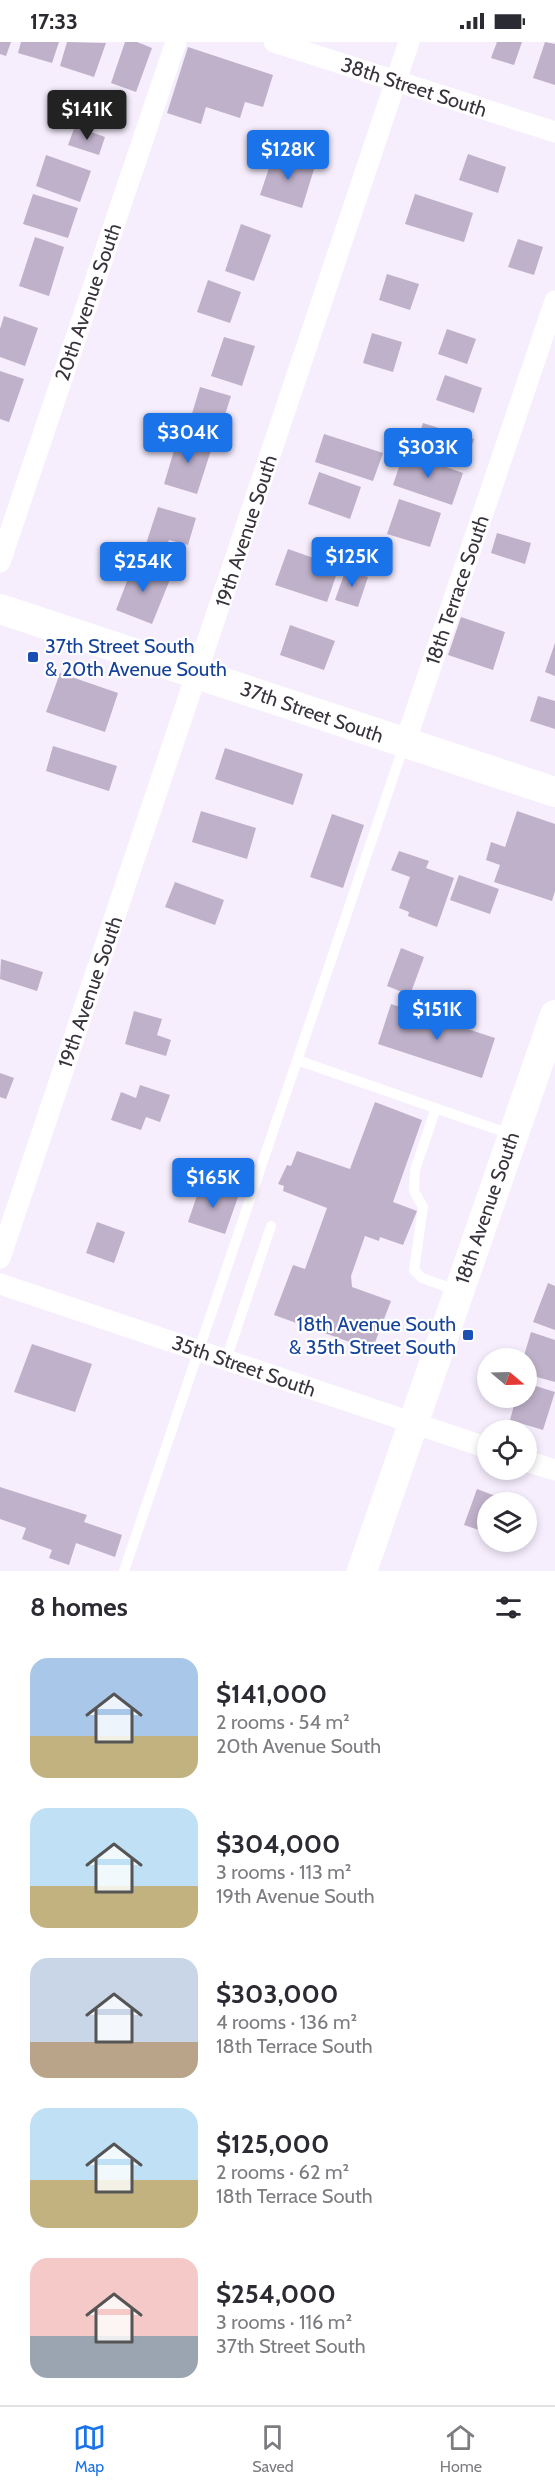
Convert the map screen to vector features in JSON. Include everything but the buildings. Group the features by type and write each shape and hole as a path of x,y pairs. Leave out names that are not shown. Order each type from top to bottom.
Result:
{"street":[{"name":"20th Avenue South","path":"0,562 176,42"},
{"name":"38th Street South","path":"274,42 555,132"},
{"name":"19th Avenue South","path":"0,1258 409,42"},
{"name":"18th Terrace South","path":"405,743 555,301"},
{"name":"37th Street South","path":"0,609 555,792"},
{"name":"18th Avenue South","path":"362,1571 555,1015"},
{"name":"35th Street South","path":"0,1284 477,1444"},
{"path":"537,1464 555,1470"}],"lane":[{"path":"124,1571 405,743"},
{"path":"297,1060 513,1135"},
{"path":"436,1108 415,1170 414,1191 423,1207 414,1270 422,1278 458,1291"},
{"path":"226,1360 272,1226"}],"place":[{"name":"37th Street South & 20th Avenue South","path":"33,657"},
{"name":"18th Avenue South & 35th Street South","path":"468,1335"}]}
